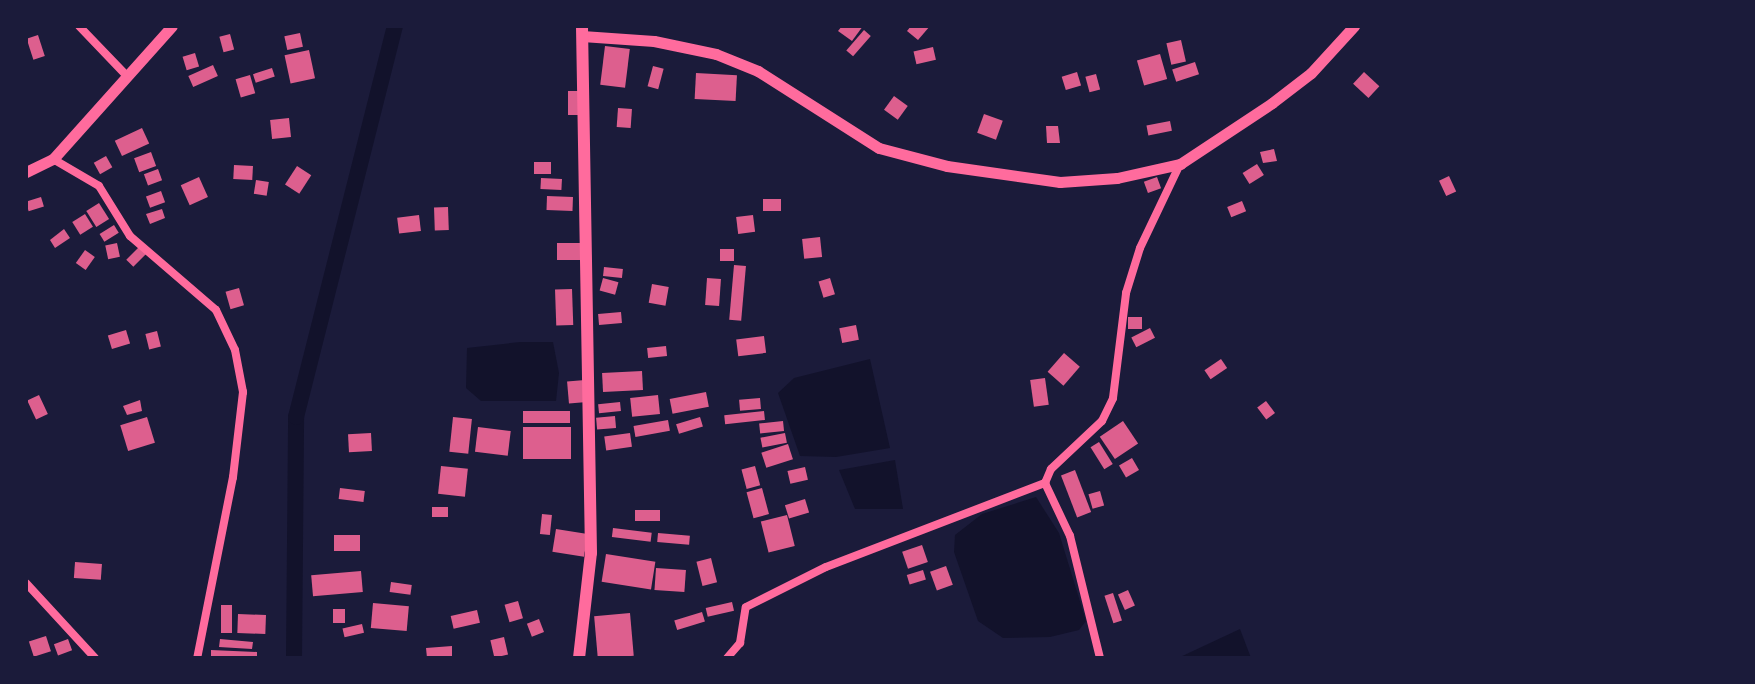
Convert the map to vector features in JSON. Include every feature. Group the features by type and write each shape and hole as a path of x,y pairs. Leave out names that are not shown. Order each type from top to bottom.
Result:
{"main road":[{"path":"579,658 591,553 582,31"}],"street":[{"path":"79,26 125,74"},
{"path":"26,172 53,159 125,74 172,26"},
{"path":"582,31 716,54 758,71 879,148 947,166 1060,182 1117,178 1180,164 1311,73 1354,26"},
{"path":"53,159 99,186 130,236 216,310 235,350 243,392 233,477 197,658"},
{"path":"727,658 740,643 746,607 841,561 1045,483 1051,469 1102,421 1113,398 1126,293 1140,248 1180,164"},
{"path":"1045,483 1070,536 1100,658"},
{"path":"26,583 95,658"}],"shaded area":[{"path":"553,342 559,373 556,401 481,401 466,388 467,348"},
{"path":"870,359 890,448 836,457 800,456 778,393 794,378"},
{"path":"895,460 903,509 855,509 839,470"},
{"path":"1036,497 1059,533 1086,621 1079,630 1050,637 1003,638 978,621 954,552 955,535 982,514"},
{"path":"1240,629 1251,658 1178,658"}],"building":[{"path":"842,26 863,26 852,41 838,31"},
{"path":"911,26 930,26 918,40 907,31"},
{"path":"864,30 871,36 853,56 846,50"},
{"path":"300,33 303,47 287,50 284,36"},
{"path":"230,34 234,49 224,52 219,37"},
{"path":"38,35 45,56 33,60 27,39"},
{"path":"1181,40 1186,61 1171,65 1166,43"},
{"path":"605,46 630,49 625,88 600,85"},
{"path":"933,47 936,60 916,64 914,51"},
{"path":"309,50 315,78 291,84 285,55"},
{"path":"195,53 199,66 187,70 183,57"},
{"path":"1160,54 1167,79 1144,86 1137,61"},
{"path":"1195,62 1199,74 1176,82 1172,69"},
{"path":"213,65 218,76 193,87 188,76"},
{"path":"653,66 664,69 658,89 648,86"},
{"path":"272,68 275,77 256,83 253,74"},
{"path":"1077,72 1081,85 1066,90 1062,77"},
{"path":"1364,72 1379,86 1368,98 1353,84"},
{"path":"696,73 737,75 736,101 695,99"},
{"path":"1096,74 1100,89 1090,92 1085,77"},
{"path":"250,75 255,93 241,97 236,79"},
{"path":"568,91 579,91 579,115 568,115"},
{"path":"894,96 908,106 898,120 884,110"},
{"path":"618,108 632,109 631,128 617,127"},
{"path":"984,114 1003,121 996,140 977,133"},
{"path":"289,118 291,137 272,139 270,120"},
{"path":"1170,121 1172,131 1148,135 1146,126"},
{"path":"1046,126 1058,126 1060,143 1047,143"},
{"path":"142,128 149,143 122,156 115,141"},
{"path":"1274,149 1277,161 1263,163 1260,152"},
{"path":"151,152 156,166 139,172 134,158"},
{"path":"106,156 112,167 100,174 94,163"},
{"path":"534,162 551,162 551,174 534,174"},
{"path":"1257,164 1264,175 1249,184 1243,173"},
{"path":"234,165 253,166 252,180 233,179"},
{"path":"297,166 311,175 299,194 285,184"},
{"path":"158,169 162,180 148,185 144,174"},
{"path":"1449,176 1456,191 1446,196 1439,181"},
{"path":"199,177 208,197 190,205 181,185"},
{"path":"1157,177 1161,188 1148,193 1144,182"},
{"path":"541,178 562,179 561,190 540,189"},
{"path":"256,180 269,182 267,196 254,194"},
{"path":"161,191 165,202 150,208 146,196"},
{"path":"547,196 573,197 572,211 547,210"},
{"path":"41,197 44,207 29,211 26,202"},
{"path":"763,199 781,199 781,211 763,211"},
{"path":"1242,201 1246,211 1231,217 1227,207"},
{"path":"99,203 109,219 96,227 86,211"},
{"path":"434,207 448,207 449,230 435,230"},
{"path":"162,209 165,218 150,224 146,214"},
{"path":"85,214 93,227 80,235 72,222"},
{"path":"419,215 421,231 399,234 397,218"},
{"path":"753,215 755,232 738,234 736,217"},
{"path":"114,225 119,233 104,242 100,234"},
{"path":"64,229 70,238 55,248 50,240"},
{"path":"820,237 822,257 804,259 802,239"},
{"path":"117,243 120,257 108,259 105,245"},
{"path":"557,243 581,243 581,260 557,260"},
{"path":"139,247 146,254 133,267 126,260"},
{"path":"720,249 734,249 734,261 720,261"},
{"path":"85,250 95,257 86,270 76,263"},
{"path":"734,265 746,266 741,321 729,320"},
{"path":"604,267 623,269 622,278 603,276"},
{"path":"603,278 618,282 615,295 600,291"},
{"path":"707,278 721,279 719,306 705,305"},
{"path":"830,278 835,294 823,298 819,282"},
{"path":"652,284 669,287 665,306 649,303"},
{"path":"239,288 244,305 231,309 226,292"},
{"path":"572,289 573,325 556,326 555,290"},
{"path":"621,312 622,323 599,325 598,314"},
{"path":"1128,317 1142,317 1142,329 1128,329"},
{"path":"856,325 859,340 842,343 839,328"},
{"path":"1150,328 1155,338 1136,347 1131,338"},
{"path":"126,330 130,343 112,349 108,336"},
{"path":"157,331 161,347 149,349 145,334"},
{"path":"764,336 766,353 738,356 736,339"},
{"path":"666,346 667,356 648,358 647,348"},
{"path":"1064,353 1080,367 1063,386 1048,372"},
{"path":"1221,359 1227,368 1211,379 1204,370"},
{"path":"642,371 643,390 603,392 602,373"},
{"path":"1045,378 1049,405 1034,407 1030,380"},
{"path":"585,380 587,402 569,403 567,382"},
{"path":"706,392 709,407 673,414 670,399"},
{"path":"39,395 48,414 36,420 27,400"},
{"path":"658,395 660,414 632,417 630,398"},
{"path":"760,398 761,409 740,411 739,400"},
{"path":"140,400 142,411 127,415 123,406"},
{"path":"1266,401 1275,413 1266,420 1257,408"},
{"path":"620,402 621,411 599,413 598,404"},
{"path":"523,411 570,411 570,423 523,423"},
{"path":"764,411 765,420 725,424 724,415"},
{"path":"615,416 616,428 597,430 596,418"},
{"path":"147,417 155,443 128,451 120,425"},
{"path":"453,417 472,419 468,454 449,452"},
{"path":"700,417 703,427 679,434 676,424"},
{"path":"668,420 670,431 635,437 634,426"},
{"path":"783,421 784,431 760,433 759,424"},
{"path":"1123,421 1138,443 1115,459 1100,437"},
{"path":"478,427 511,431 508,456 475,452"},
{"path":"523,427 571,427 571,459 523,459"},
{"path":"371,433 372,451 349,452 348,434"},
{"path":"630,433 632,447 606,450 604,437"},
{"path":"785,433 787,443 762,448 760,438"},
{"path":"1099,442 1113,464 1104,469 1091,447"},
{"path":"788,444 793,459 766,468 761,453"},
{"path":"1132,458 1139,470 1126,478 1119,466"},
{"path":"441,466 468,469 465,497 438,494"},
{"path":"755,466 760,485 747,489 741,470"},
{"path":"805,467 808,480 790,484 787,471"},
{"path":"1075,470 1091,512 1077,517 1061,475"},
{"path":"340,488 365,491 363,502 339,499"},
{"path":"762,488 769,514 754,518 747,492"},
{"path":"1100,491 1104,505 1093,509 1088,494"},
{"path":"805,499 809,512 789,519 785,505"},
{"path":"432,507 448,507 448,517 432,517"},
{"path":"635,510 660,510 660,521 635,521"},
{"path":"542,514 552,515 550,535 540,534"},
{"path":"787,515 795,546 769,553 761,522"},
{"path":"613,528 652,533 651,542 612,537"},
{"path":"556,529 588,534 584,557 552,552"},
{"path":"658,533 690,536 689,545 657,542"},
{"path":"334,535 360,535 360,551 334,551"},
{"path":"922,545 928,562 908,569 902,552"},
{"path":"606,554 655,562 651,589 602,582"},
{"path":"711,558 717,582 702,586 696,562"},
{"path":"75,562 102,564 101,580 74,578"},
{"path":"946,566 953,585 937,591 930,572"},
{"path":"656,568 686,570 684,592 654,590"},
{"path":"923,570 926,580 910,585 907,575"},
{"path":"361,571 363,592 313,596 311,575"},
{"path":"391,582 412,585 410,595 390,592"},
{"path":"1128,590 1135,606 1125,610 1118,594"},
{"path":"1113,593 1122,621 1113,623 1104,596"},
{"path":"518,601 523,618 510,622 505,605"},
{"path":"732,602 734,611 708,617 706,608"},
{"path":"373,603 409,606 407,631 371,628"},
{"path":"221,605 232,605 232,633 221,633"},
{"path":"333,609 345,609 345,623 333,623"},
{"path":"477,610 480,623 454,629 451,616"},
{"path":"702,612 705,622 677,630 674,620"},
{"path":"630,613 634,656 598,658 594,616"},
{"path":"238,614 266,615 265,634 237,633"},
{"path":"539,619 544,632 532,637 527,624"},
{"path":"362,624 364,633 345,637 343,628"},
{"path":"46,636 51,651 34,657 29,642"},
{"path":"504,637 508,655 494,658 490,640"},
{"path":"68,639 72,650 58,655 54,644"},
{"path":"220,639 253,642 252,649 219,647"},
{"path":"452,646 452,658 427,658 426,648"},
{"path":"211,650 257,652 257,658 211,658"}],"waterway":[{"path":"294,658 296,417 395,26"}]}
